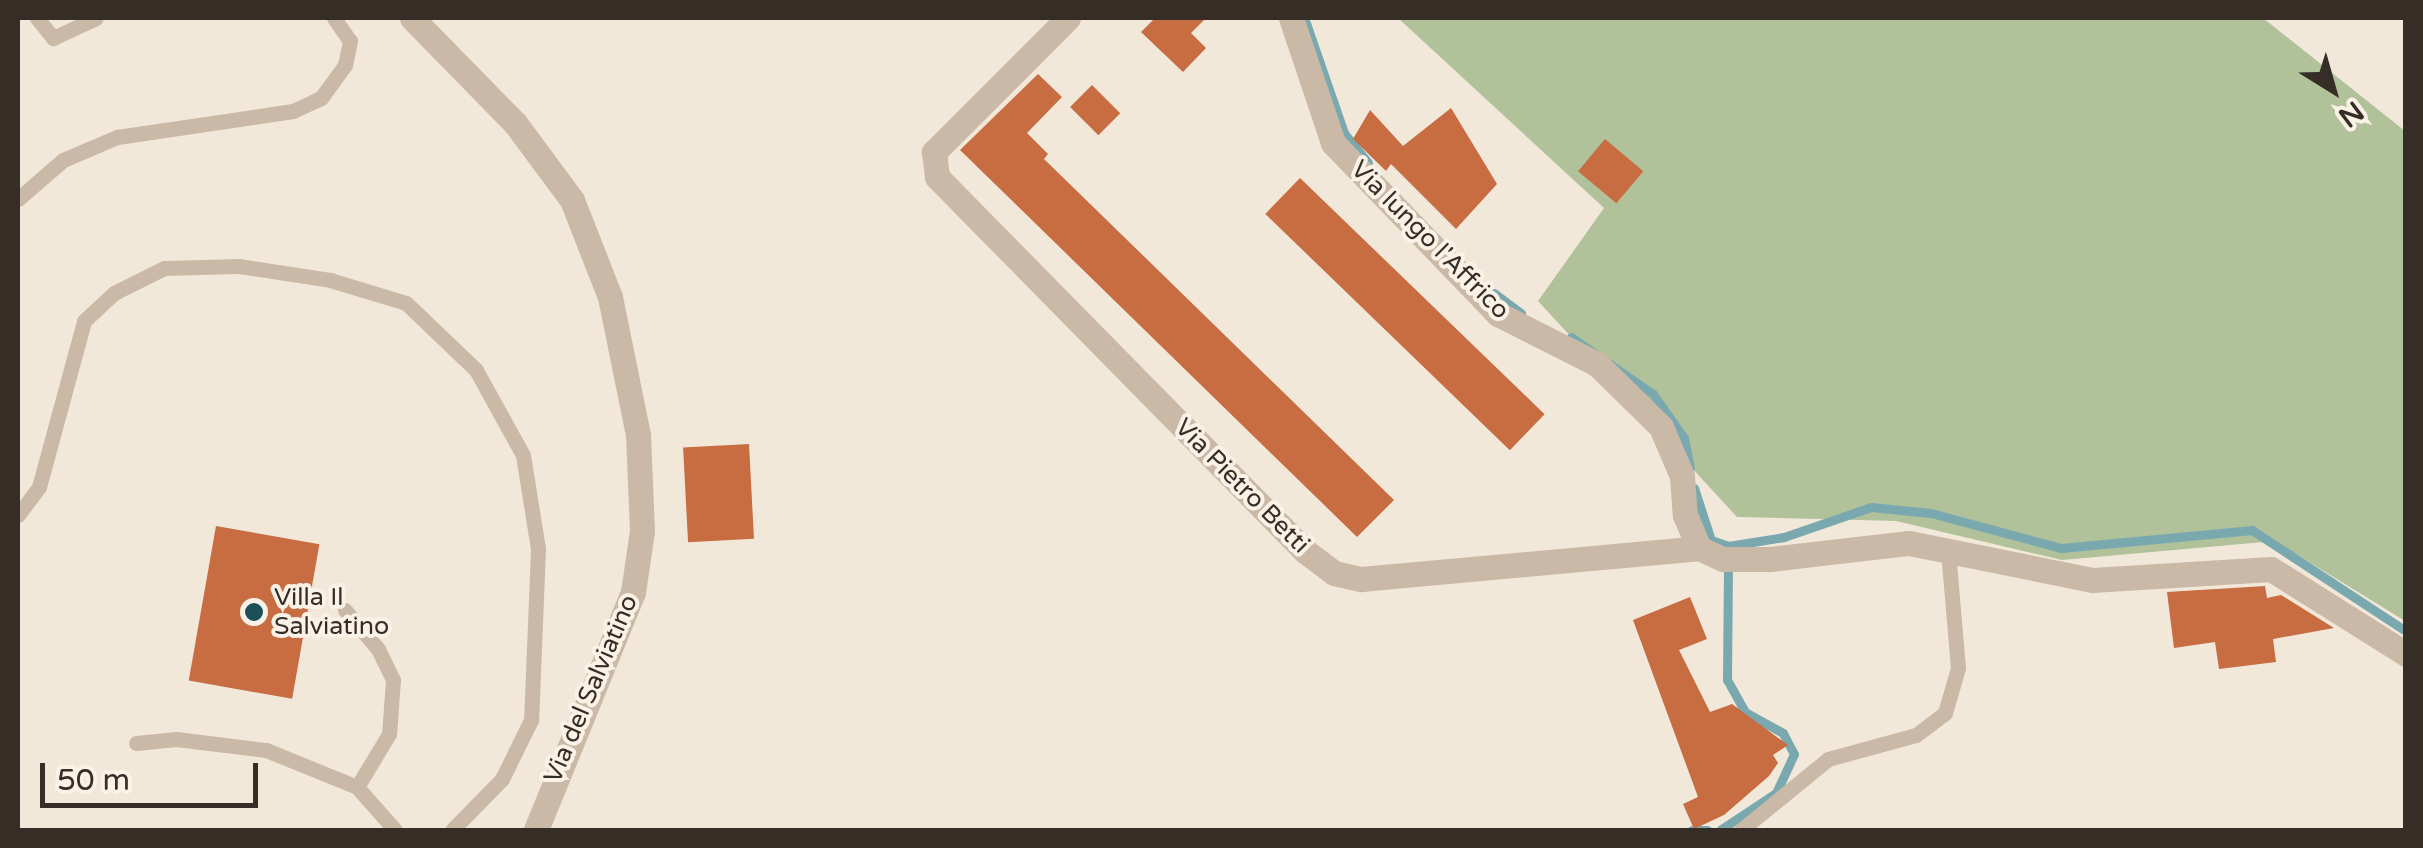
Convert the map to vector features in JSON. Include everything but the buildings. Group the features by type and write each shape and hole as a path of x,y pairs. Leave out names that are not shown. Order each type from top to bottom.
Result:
{"street":[{"name":"Via del Salviatino","path":"412,18 515,124 572,200 610,298 638,435 642,531 633,592 536,830"},
{"name":"Via Pietro Betti","path":"1068,18 934,152 936,177 1304,551 1334,573 1362,579 1699,548"},
{"name":"Via lungo l'Affrico","path":"1291,18 1333,143 1498,314 1597,364 1661,427 1682,476 1685,515 1699,548"},
{"path":"1699,548 1724,558 1770,560 1909,543 2092,580 2271,569 2406,654"}],"lane":[{"path":"37,18 53,38 96,18"},
{"path":"18,199 62,160 117,138 293,111 321,98 345,66 350,41 334,18"},
{"path":"18,515 39,486 84,320 114,292 164,268 238,266 330,280 406,303 476,370 523,455 538,549 531,720 502,780 452,830"},
{"path":"1740,830 1828,759 1916,735 1944,713 1958,668 1948,551"},
{"path":"345,610 378,649 393,680 389,734 357,787"},
{"path":"136,744 176,739 266,750 357,787 395,830"}],"green space":[{"path":"1398,18 2263,18 2405,131 2405,621 2275,541 2062,560 1896,521 1737,517 1538,301 1604,208"}],"waterway":[{"path":"1306,23 1344,133 1368,163"},
{"path":"1494,293 1521,313"},
{"path":"1571,337 1653,394 1684,438 1690,468"},
{"path":"1694,488 1711,540 1728,546 1784,537 1871,507 1931,513 2061,548 2252,530 2406,631"},
{"path":"1720,830 1776,793 1794,754 1783,733 1745,712 1727,680 1728,563"},
{"path":"1692,830 1707,830"}],"place":[{"name":"Villa Il Salviatino","path":"254,612"}]}
